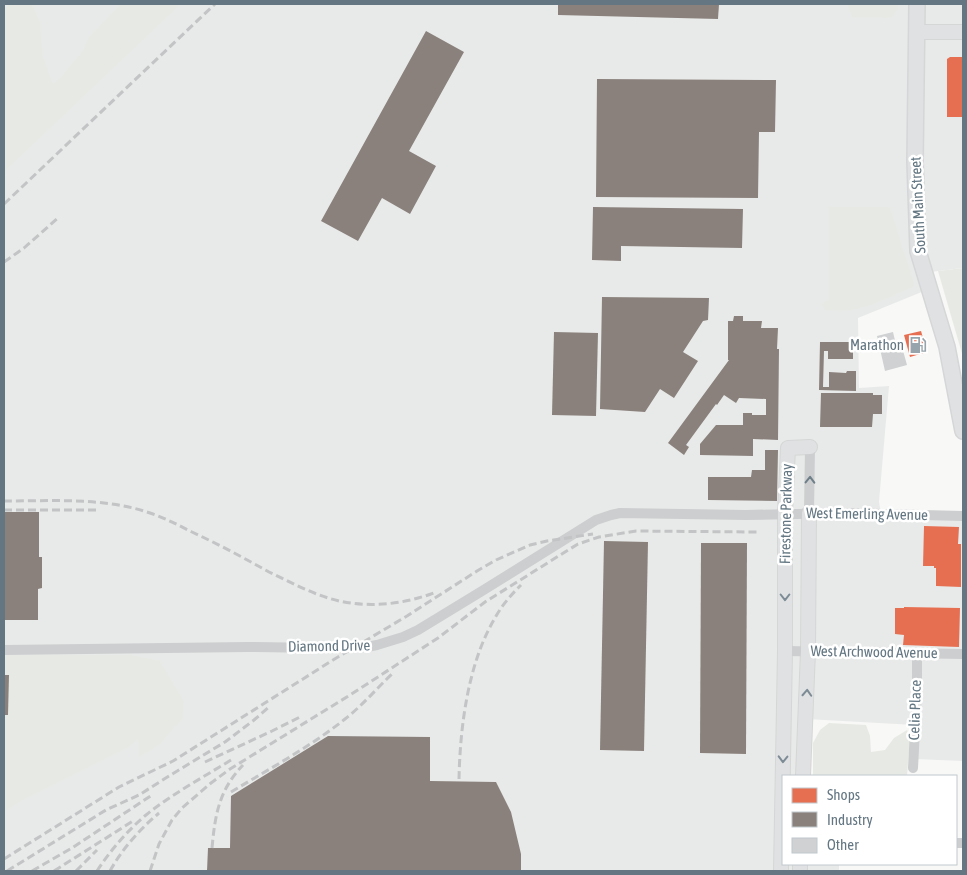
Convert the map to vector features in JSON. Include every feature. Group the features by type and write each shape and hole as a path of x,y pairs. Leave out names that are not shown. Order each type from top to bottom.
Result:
{"main road":[{"name":"South Main Street","path":"917,4 915,161 918,250 947,347 963,431"}],"street":[{"path":"917,32 963,32"},
{"name":"Firestone Parkway","path":"783,775 785,513 788,448 810,447 808,651 803,775"},
{"name":"Diamond Drive","path":"4,650 377,646 418,630 596,520 611,514 620,513 680,514"},
{"name":"West Emerling Avenue","path":"680,514 809,513 963,516"},
{"name":"West Archwood Avenue","path":"785,651 963,654"},
{"name":"Celia Place","path":"913,768 917,653"},
{"name":"Firestone Parkway","path":"781,871 782,842"}],"shaded area":[{"path":"4,4 963,4 963,268 925,273 929,289 858,318 859,388 889,386 879,502 881,513 963,516 963,761 914,759 915,725 806,719 803,775 782,775 782,865 839,865 839,871 4,871"},
{"path":"9,4 32,4 40,22 43,56 53,84 84,49 88,38 121,4 181,4 4,172 4,9"},
{"path":"847,4 898,4 898,9 892,17 852,17"},
{"path":"829,207 890,207 915,286 866,307 846,310 825,310 822,305 823,302 829,300"},
{"path":"963,268 963,357 938,271"},
{"path":"4,655 131,655 160,661 184,701 183,718 159,745 139,757 138,739 129,747 21,801 4,812 4,715 8,715 9,675 4,675"},
{"path":"829,723 866,725 870,736 871,752 885,750 894,738 907,730 910,737 907,775 813,775 813,743 820,730"}],"building: Shops":[{"path":"950,57 963,57 963,117 947,117 947,59"},
{"path":"921,331 927,352 910,357 904,335"},
{"path":"924,526 959,527 958,544 961,544 961,587 936,586 936,568 934,566 923,566"},
{"path":"895,608 960,608 959,647 903,645 904,635 895,634"}],"building: Industry":[{"path":"558,4 719,4 718,19 558,15"},
{"path":"426,31 464,52 409,151 436,166 410,214 382,198 358,241 321,221"},
{"path":"597,79 776,80 775,132 759,132 758,198 596,197"},
{"path":"593,207 743,209 742,248 621,246 621,261 592,260"},
{"path":"602,297 709,298 708,320 703,321 683,352 698,361 674,398 660,389 645,412 600,409"},
{"path":"734,316 743,316 743,321 762,321 761,328 778,328 778,440 753,439 753,456 700,455 700,444 716,425 743,425 743,413 766,415 766,399 739,398 736,403 724,395 686,445 689,447 684,455 668,443 729,360 728,321 733,321"},
{"path":"554,332 598,333 596,416 552,415"},
{"path":"820,342 853,342 853,359 828,359 828,351 824,351 823,387 829,387 829,372 846,373 847,371 856,371 856,391 819,390"},
{"path":"821,393 873,393 873,395 882,395 882,414 873,414 872,427 820,427"},
{"path":"765,450 778,450 777,501 708,500 708,477 751,477 752,470 765,470"},
{"path":"4,512 39,512 39,557 42,557 42,588 38,589 38,620 4,620"},
{"path":"604,541 648,542 644,751 600,750"},
{"path":"701,543 747,543 746,754 700,753"},
{"path":"4,675 9,675 8,715 4,715"},
{"path":"328,736 430,737 430,781 496,782 511,812 521,854 521,871 207,871 208,848 230,848 231,796"}],"building: Other":[{"path":"893,332 897,349 902,347 907,365 885,371 877,336"}],"railway":[{"path":"4,204 215,4"},
{"path":"4,262 24,248 59,217"},
{"path":"4,501 96,502 115,504 150,513 211,541 269,572 339,601 363,604 388,604 436,592"},
{"path":"4,510 99,510"},
{"path":"150,871 159,844 172,820 182,808 211,783 230,769 438,638 485,602 578,544 599,537 636,531 757,532"},
{"path":"4,859 119,787 173,761 496,560 530,545 593,534"},
{"path":"459,779 461,738 467,696 478,655 498,613 521,585"},
{"path":"231,792 332,729 358,708 393,673"},
{"path":"7,871 106,810 139,795 225,742 269,707"},
{"path":"205,762 300,717"},
{"path":"97,871 119,841 146,815 177,793 231,760"},
{"path":"212,848 217,814 223,794 228,784 243,765"},
{"path":"32,871 72,848 152,795"},
{"path":"110,871 132,840 159,813"},
{"path":"54,871 133,821"},
{"path":"76,871 97,850"}],"place":[{"name":"Marathon","path":"918,345"}]}
